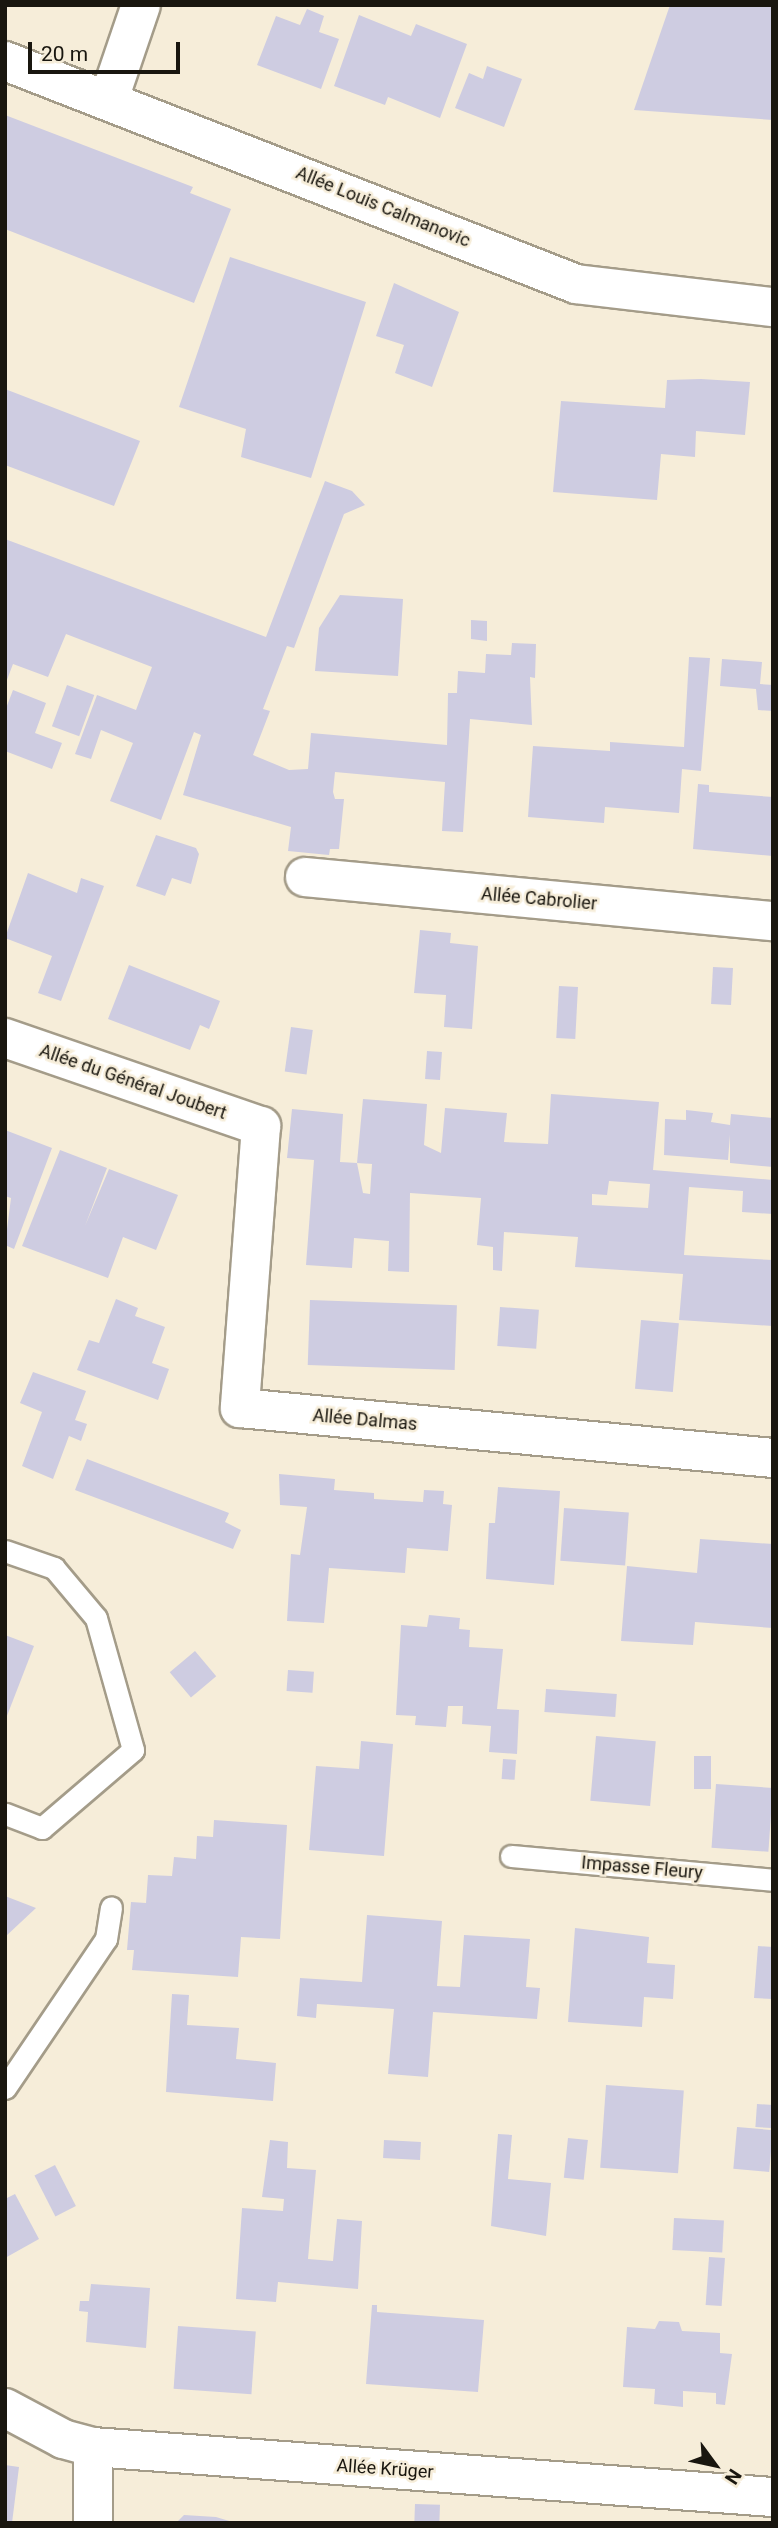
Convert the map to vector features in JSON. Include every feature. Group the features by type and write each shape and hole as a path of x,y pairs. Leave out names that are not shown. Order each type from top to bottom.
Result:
{"street":[{"path":"109,99 141,5"},
{"name":"Allée Louis Calmanovic","path":"5,61 109,99 576,284 773,307"},
{"name":"Allée Cabrolier","path":"305,877 773,920"},
{"name":"Allée du Général Joubert","path":"5,1038 261,1126"},
{"name":"Allée Dalmas","path":"261,1126 240,1408 773,1458"},
{"name":"Allée Krüger","path":"5,2408 63,2439 93,2447 773,2497"},
{"path":"93,2447 93,2523"}],"lane":[{"path":"5,1551 54,1568 96,1618 133,1750 42,1828 5,1814"},
{"name":"Impasse Fleury","path":"511,1856 773,1880"},
{"path":"5,2088 106,1939 111,1907"}],"building":[{"path":"670,5 773,5 773,120 634,110"},
{"path":"307,9 324,16 319,32 339,39 321,89 257,65 276,16 300,25"},
{"path":"359,15 411,36 416,24 467,44 440,118 388,97 385,105 334,86"},
{"path":"487,66 522,79 504,127 455,108 469,73 483,79"},
{"path":"5,115 193,187 190,193 231,209 194,303 5,229"},
{"path":"230,257 366,302 311,478 241,457 246,429 179,407"},
{"path":"394,283 459,312 432,387 395,373 404,345 376,336"},
{"path":"667,380 750,382 745,435 696,431 695,457 661,454 657,500 553,492 561,401 665,408"},
{"path":"5,389 140,441 114,506 5,465"},
{"path":"325,481 352,491 365,505 344,514 294,648 287,646 263,709 270,711 253,755 289,770 308,769 311,733 447,745 448,693 457,693 458,671 485,673 486,654 511,655 512,643 536,644 535,678 530,677 532,725 470,719 463,832 442,831 445,782 335,772 335,799 344,799 339,849 330,849 329,855 288,851 291,827 183,795 201,735 194,732 161,820 110,801 133,743 101,730 91,759 75,754 97,695 136,710 152,667 66,634 48,677 13,664 5,685 5,539 266,637"},
{"path":"340,595 403,599 398,676 315,671 319,628"},
{"path":"471,620 487,621 487,641 471,639"},
{"path":"689,657 710,658 701,771 682,769 679,813 605,807 604,823 528,817 533,746 610,751 610,742 684,747"},
{"path":"722,659 762,662 760,684 773,685 773,711 758,710 756,689 720,686"},
{"path":"67,685 94,695 79,736 52,726"},
{"path":"13,690 46,703 35,733 62,743 52,769 5,751 5,711"},
{"path":"698,784 709,785 709,792 773,797 773,856 693,849"},
{"path":"156,835 196,848 199,854 191,884 172,878 165,896 136,886"},
{"path":"28,873 77,893 81,878 104,886 61,1001 38,993 52,956 5,938"},
{"path":"420,930 451,933 450,943 478,946 472,1029 444,1027 446,995 414,993"},
{"path":"129,965 220,1001 209,1029 200,1025 190,1050 108,1019"},
{"path":"713,967 733,968 731,1005 711,1004"},
{"path":"559,986 578,987 575,1039 556,1038"},
{"path":"291,1027 313,1030 307,1075 285,1072"},
{"path":"427,1051 442,1052 440,1080 425,1079"},
{"path":"551,1094 659,1102 653,1170 773,1180 773,1214 742,1212 743,1191 689,1187 684,1255 773,1260 773,1326 679,1320 683,1274 575,1267 578,1237 504,1232 502,1271 493,1270 493,1247 477,1245 481,1198 410,1193 409,1272 388,1271 389,1241 354,1238 352,1268 306,1265 314,1160 287,1158 292,1109 343,1114 340,1162 357,1163 363,1099 427,1104 424,1145 441,1153 445,1108 507,1113 504,1142 548,1144","holes":["357,1163 372,1164 370,1194 363,1193","609,1181 650,1184 648,1208 592,1205 592,1194 607,1195"]},
{"path":"686,1110 713,1113 711,1122 730,1125 731,1114 773,1118 773,1167 730,1163 730,1135 728,1160 664,1155 665,1119 686,1120"},
{"path":"5,1130 52,1148 14,1249 5,1245 11,1198 5,1196"},
{"path":"60,1150 107,1168 85,1226 109,1169 178,1195 156,1250 123,1237 108,1278 22,1246"},
{"path":"116,1299 138,1308 135,1316 165,1327 152,1363 169,1369 158,1400 77,1370 89,1340 99,1343"},
{"path":"310,1300 457,1305 455,1370 308,1365"},
{"path":"500,1307 539,1310 536,1349 497,1346"},
{"path":"641,1320 679,1323 673,1392 635,1389"},
{"path":"33,1372 86,1391 75,1420 87,1424 81,1441 69,1436 53,1479 22,1466 42,1412 20,1403"},
{"path":"87,1459 229,1513 225,1522 241,1530 233,1549 75,1490"},
{"path":"279,1474 335,1479 334,1490 374,1493 374,1499 423,1502 424,1490 444,1491 443,1504 452,1505 448,1551 407,1548 405,1573 329,1568 324,1623 287,1621 291,1554 300,1555 307,1507 280,1505"},
{"path":"498,1487 560,1491 554,1585 486,1579 489,1523 495,1523"},
{"path":"564,1508 629,1513 625,1565 560,1561"},
{"path":"700,1539 773,1544 773,1628 695,1622 693,1645 621,1641 627,1566 697,1573"},
{"path":"429,1615 460,1618 459,1629 470,1630 469,1647 503,1649 497,1709 519,1710 517,1754 489,1752 491,1726 462,1724 463,1706 448,1706 446,1727 415,1725 416,1716 396,1715 401,1625 427,1627"},
{"path":"5,1635 34,1646 5,1721"},
{"path":"195,1651 216,1676 191,1697 170,1672"},
{"path":"288,1670 314,1672 312,1693 287,1691"},
{"path":"546,1689 617,1694 615,1717 544,1712"},
{"path":"596,1736 656,1741 650,1806 590,1801"},
{"path":"361,1741 393,1744 384,1856 309,1850 316,1766 359,1769"},
{"path":"694,1756 711,1756 711,1789 694,1789"},
{"path":"503,1759 516,1760 515,1780 502,1779"},
{"path":"716,1784 773,1788 768,1852 712,1848"},
{"path":"214,1820 287,1825 280,1939 241,1937 238,1977 132,1970 134,1950 127,1950 131,1902 146,1903 148,1875 172,1876 174,1857 196,1859 197,1836 213,1837"},
{"path":"5,1896 36,1908 5,1937"},
{"path":"367,1915 442,1921 437,1986 460,1987 464,1935 530,1939 526,1987 540,1988 537,2019 433,2012 428,2077 388,2074 394,2009 317,2004 316,2018 297,2016 300,1978 362,1982"},
{"path":"575,1928 649,1937 647,1963 675,1965 673,1999 644,1997 642,2027 568,2022"},
{"path":"758,1946 773,1947 773,1999 754,1998"},
{"path":"172,1994 189,1995 187,2025 239,2028 236,2059 276,2063 273,2101 166,2092"},
{"path":"606,2085 684,2090 678,2173 600,2168"},
{"path":"757,2104 773,2105 771,2128 755,2127"},
{"path":"737,2127 773,2130 769,2172 733,2169"},
{"path":"498,2134 512,2135 508,2179 551,2183 546,2236 491,2226"},
{"path":"568,2138 588,2140 584,2180 564,2178"},
{"path":"270,2140 288,2142 287,2168 316,2170 308,2259 333,2261 337,2219 362,2221 358,2289 278,2282 276,2302 236,2299 242,2208 283,2211 284,2199 262,2197"},
{"path":"384,2140 421,2142 420,2160 383,2158"},
{"path":"55,2165 76,2206 55,2216 35,2175"},
{"path":"15,2194 39,2239 5,2258 5,2199"},
{"path":"674,2218 724,2221 722,2253 672,2250"},
{"path":"709,2257 725,2258 722,2306 706,2305"},
{"path":"91,2284 150,2288 146,2348 86,2342 88,2312 79,2311 80,2301 89,2301"},
{"path":"372,2305 377,2305 377,2312 484,2320 478,2392 366,2384"},
{"path":"659,2321 679,2322 682,2331 720,2333 720,2353 732,2354 725,2405 716,2404 716,2393 683,2391 683,2407 654,2404 655,2389 623,2387 627,2327 655,2329"},
{"path":"178,2326 256,2331 251,2394 174,2389"},
{"path":"5,2465 19,2467 12,2523 5,2523"},
{"path":"415,2504 440,2505 439,2523 414,2523"},
{"path":"184,2515 216,2517 236,2523 176,2523"}]}
